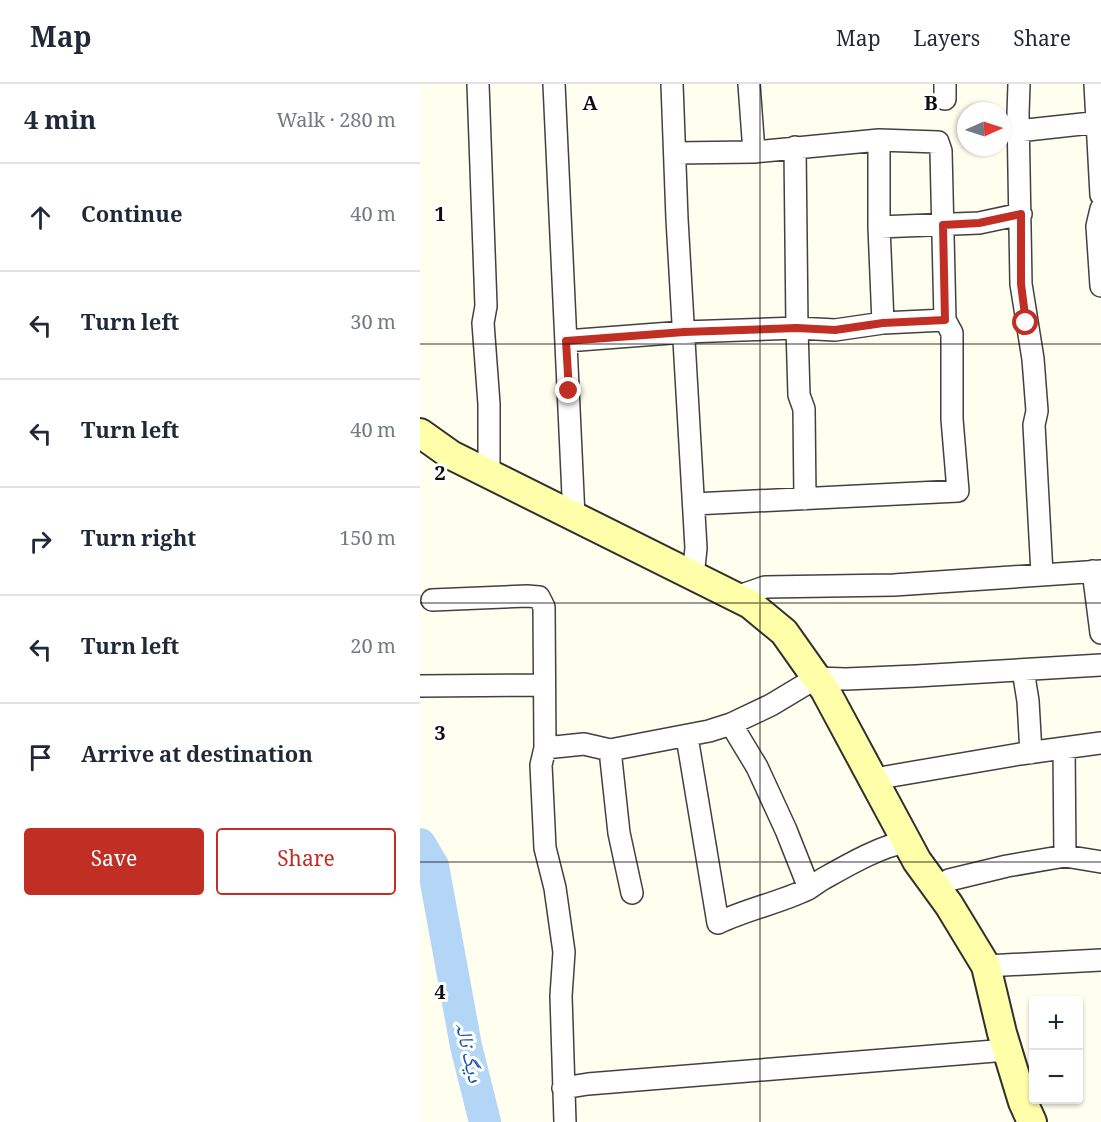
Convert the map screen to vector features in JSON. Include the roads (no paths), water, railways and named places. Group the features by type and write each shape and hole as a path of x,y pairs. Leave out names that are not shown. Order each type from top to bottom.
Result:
{"street":[{"path":"478,84 486,306 483,323 489,404 489,475"},
{"path":"554,84 574,517"},
{"path":"672,84 696,548 693,577"},
{"path":"749,84 754,152"},
{"path":"1019,84 1021,284 1033,358 1037,411 1034,425 1042,574"},
{"path":"1095,84 1099,122 1101,195"},
{"path":"1018,131 1099,122"},
{"path":"675,153 754,152 879,140 938,142 941,151 945,320 952,333 952,419 958,491 694,504"},
{"path":"879,140 879,227 883,323"},
{"path":"795,147 797,328 799,395 804,409 805,499"},
{"path":"1101,208 1097,226 1101,286"},
{"path":"879,227 979,223 1021,214"},
{"path":"566,341 684,332 797,328 835,330 883,323 945,320"},
{"path":"420,433 451,456 750,604 784,632 825,690 917,861 939,890 986,966 1007,1050 1023,1102 1032,1122"},
{"path":"736,597 765,587 894,585 1097,571 1101,633"},
{"path":"432,600 527,596 539,597 544,607 545,748 541,765 545,848 555,888 564,951 561,996 565,1122"},
{"path":"545,748 584,744 610,750 646,741 687,737 730,724 771,705 816,678 846,679 1101,665"},
{"path":"1023,670 1029,710 1031,753"},
{"path":"420,686 544,685"},
{"path":"730,724 757,767 809,888"},
{"path":"687,737 718,923 737,913 809,888 822,879 892,844 907,842"},
{"path":"874,779 1101,743"},
{"path":"1064,748 1065,856"},
{"path":"610,750 619,833 632,894"},
{"path":"939,890 949,880 1007,866 1065,856 1101,862"},
{"path":"986,966 1101,960"},
{"path":"563,1088 600,1083 1007,1050"}],"waterway":[{"name":"دیگ نالہ","path":"420,844 433,866 466,1046 485,1122"}]}
